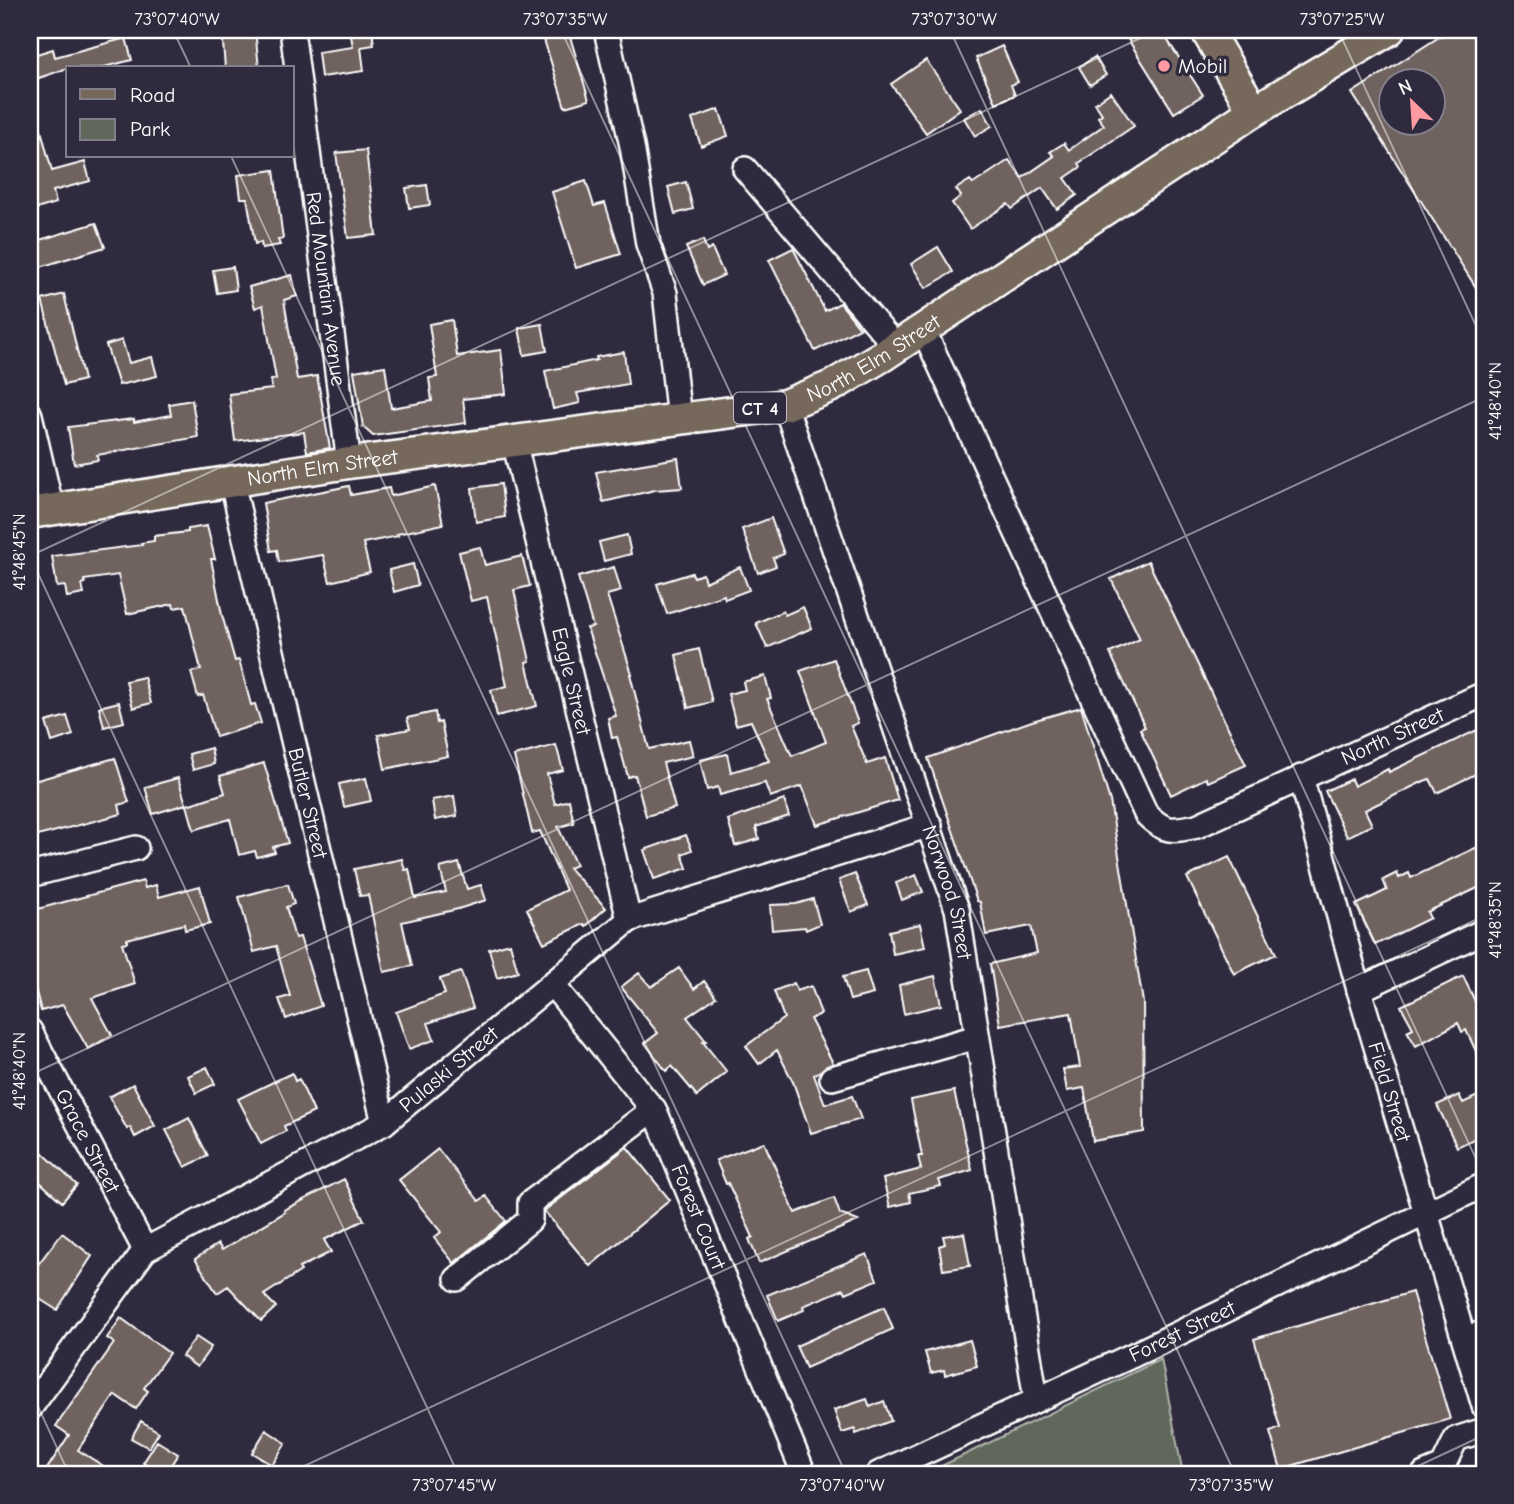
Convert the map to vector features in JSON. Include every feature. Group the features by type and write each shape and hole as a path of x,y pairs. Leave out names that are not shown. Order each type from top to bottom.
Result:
{"main road":[{"path":"1206,30 1254,111"},
{"name":"North Elm Street","path":"41,512 349,463 785,405 832,386 896,347 1254,111 1388,30"}],"street":[{"name":"Red Mountain Avenue","path":"292,30 349,463"},
{"path":"607,30 632,146 648,244 665,293 679,419"},
{"path":"745,169 896,347"},
{"name":"North Street","path":"923,328 1146,814 1158,826 1171,831 1197,827 1484,694"},
{"name":"Norwood Street","path":"785,405 957,909 1037,1399"},
{"path":"30,415 41,512"},
{"name":"Eagle Street","path":"514,441 629,920"},
{"name":"Butler Street","path":"232,483 384,1123"},
{"name":"Field Street","path":"1301,778 1359,990 1426,1214 1474,1335 1484,1406"},
{"name":"Pulaski Street","path":"30,1408 145,1250 384,1123 629,920 930,825"},
{"path":"30,875 136,848"},
{"path":"1359,990 1484,931"},
{"name":"Forest Court","path":"552,984 654,1109 804,1474"},
{"name":"Grace Street","path":"31,1036 145,1250"},
{"path":"832,1078 978,1037"},
{"path":"457,1279 530,1220 530,1203 654,1109"},
{"name":"Forest Street","path":"878,1474 1178,1334 1484,1185"},
{"path":"1424,1474 1443,1466 1456,1438 1484,1430"}],"green space":[{"path":"1161,1359 1183,1474 925,1474"}],"building":[{"path":"222,30 255,30 259,66 225,66"},
{"path":"350,30 372,30 374,45 361,47 364,71 321,77 318,52 353,47"},
{"path":"541,30 568,30 589,100 565,107"},
{"name":"Mobil","path":"1136,30 1161,30 1203,95 1174,113 1126,36"},
{"path":"1450,30 1484,30 1484,300 1379,136 1448,136 1448,66 1394,66"},
{"path":"126,38 132,60 108,66 66,66 66,69 30,81 30,56 53,49 55,57"},
{"path":"1002,46 1018,82 1011,85 1015,95 996,103 976,58"},
{"path":"1095,57 1106,75 1090,85 1079,67"},
{"path":"926,60 960,109 926,133 891,84"},
{"path":"1378,76 1378,134 1352,93"},
{"path":"1111,92 1134,126 1079,163 1081,167 1065,178 1077,195 1057,209 1042,188 1012,209 1008,204 970,229 952,203 961,196 956,189 970,180 973,184 1009,160 1022,178 1054,156 1050,152 1064,143 1069,150 1104,125 1098,117 1102,114 1095,103"},
{"path":"35,108 52,171 85,162 90,181 53,191 56,203 30,211 30,109"},
{"path":"982,108 992,126 975,136 964,118"},
{"path":"719,109 728,136 701,146 692,119"},
{"path":"366,150 376,235 348,238 336,153"},
{"path":"274,170 283,239 278,240 280,245 262,248 261,242 255,244 247,198 241,198 238,175"},
{"path":"586,181 594,206 605,203 621,254 576,268 552,192"},
{"path":"686,182 693,209 675,214 668,187"},
{"path":"427,185 430,205 409,208 406,188"},
{"path":"96,223 105,247 37,268 30,243"},
{"path":"703,240 707,251 712,248 724,275 703,285 686,247"},
{"path":"938,247 953,272 926,288 911,264"},
{"path":"793,248 825,311 840,303 860,328 815,351 769,260"},
{"path":"233,267 236,290 217,293 213,270"},
{"path":"292,275 297,296 284,300 297,379 317,376 330,448 307,452 304,432 235,441 229,394 272,389 271,380 276,379 263,305 255,308 249,287"},
{"path":"64,294 84,380 64,385 42,300"},
{"path":"452,320 457,356 501,350 506,394 463,399 466,423 373,436 363,427 354,371 385,366 391,408 432,401 429,378 437,377 429,324"},
{"path":"542,324 547,351 524,355 519,328"},
{"path":"122,340 129,363 152,357 157,376 119,385 106,345"},
{"path":"624,352 628,384 577,393 580,403 553,409 545,371"},
{"path":"192,400 198,437 97,455 98,460 74,464 68,427 134,419 134,422 171,415 169,404"},
{"path":"678,458 682,488 655,490 603,502 596,472"},
{"path":"501,484 505,517 476,522 472,488"},
{"path":"349,486 351,495 389,488 391,496 435,486 443,524 363,543 370,572 330,582 323,555 279,562 277,550 271,551 263,503"},
{"path":"771,518 784,554 773,558 776,566 758,573 742,529"},
{"path":"207,526 215,559 211,559 222,615 235,661 239,660 251,705 255,704 261,723 216,737 203,695 198,697 191,672 201,670 185,606 174,608 173,604 127,614 118,575 84,580 84,594 67,597 65,586 57,587 52,556 142,545 141,543 154,541 154,536 188,532 188,529"},
{"path":"627,535 631,554 604,561 599,542"},
{"path":"480,547 485,565 522,556 530,586 514,590 530,661 526,662 537,706 497,716 491,690 507,686 487,597 471,601 459,552"},
{"path":"1148,561 1246,765 1208,782 1206,778 1171,795 1140,729 1145,727 1110,653 1140,639 1111,579"},
{"path":"413,564 418,585 394,592 389,570"},
{"path":"614,567 621,591 607,595 632,674 649,749 689,740 693,756 663,763 675,808 646,816 635,775 628,777 617,737 612,738 608,718 616,716 587,628 593,627 578,577"},
{"path":"740,567 749,590 725,599 724,595 667,614 657,584 692,573 694,577 703,574 705,582"},
{"path":"803,607 812,628 767,648 756,623 783,611 785,615"},
{"path":"699,649 712,702 688,708 676,655"},
{"path":"834,659 858,723 851,726 867,764 885,758 898,800 817,825 802,786 770,797 765,783 720,795 718,787 707,790 700,760 727,754 731,772 769,761 751,721 736,725 728,694 745,690 743,682 765,676 771,698 767,699 792,756 826,742 800,671"},
{"path":"144,677 151,703 133,708 126,681"},
{"path":"119,702 124,722 104,727 99,707"},
{"path":"1081,707 1110,801 1143,1002 1144,1132 1093,1141 1084,1088 1067,1091 1063,1069 1080,1067 1071,1013 1000,1025 990,964 1037,953 1031,926 986,935 980,902 977,901 928,758 1032,721"},
{"path":"435,712 437,723 441,722 448,756 385,769 378,735 410,729 407,718"},
{"path":"67,716 73,735 52,742 46,722"},
{"path":"1477,730 1484,747 1484,770 1437,793 1430,779 1424,781 1365,810 1372,825 1347,837 1325,791 1351,779 1354,786 1388,769 1389,772"},
{"path":"556,745 563,770 547,774 555,804 569,800 574,823 558,827 576,865 569,868 606,908 586,926 584,924 544,943 527,909 566,890 540,831 532,833 514,756"},
{"path":"211,748 214,764 193,770 189,754"},
{"path":"115,758 129,802 119,805 121,814 30,838 30,782"},
{"path":"264,763 288,843 273,847 275,852 257,857 255,851 239,855 230,819 194,830 187,805 225,793 220,776"},
{"path":"178,778 186,804 153,814 145,787"},
{"path":"366,778 371,801 344,807 339,784"},
{"path":"454,796 457,816 435,820 432,800"},
{"path":"784,800 789,816 756,827 759,839 735,846 728,820"},
{"path":"686,835 692,850 682,854 687,868 654,879 644,850"},
{"path":"1484,844 1484,885 1427,912 1430,918 1375,945 1356,905 1387,890 1383,880 1397,873 1399,878 1409,873 1411,878"},
{"path":"1229,857 1276,954 1234,974 1187,877"},
{"path":"402,859 405,870 409,869 415,898 446,892 440,868 459,863 467,889 481,885 486,900 402,922 412,966 384,972 368,895 360,896 354,869"},
{"path":"855,874 868,905 851,912 839,880"},
{"path":"916,875 923,892 902,900 896,883"},
{"path":"143,881 145,888 156,885 159,897 200,886 210,924 185,930 184,924 127,939 127,942 122,943 135,984 92,998 112,1035 88,1049 63,1005 41,1011 30,969 30,911"},
{"path":"288,884 294,904 286,907 295,938 300,937 321,1006 286,1019 279,999 290,996 276,946 254,952 239,897"},
{"path":"813,899 820,924 806,930 805,927 772,930 770,905 796,904"},
{"path":"920,924 925,947 893,954 889,931"},
{"path":"510,943 518,972 497,978 489,949"},
{"path":"679,968 694,989 704,981 716,997 687,1017 727,1072 697,1096 672,1066 666,1071 645,1043 658,1033 621,987 639,973 651,987"},
{"path":"866,971 873,994 850,1000 843,977"},
{"path":"461,972 473,1008 428,1023 434,1040 409,1049 396,1012 445,994 440,979"},
{"path":"935,976 941,1005 904,1014 899,985"},
{"path":"1463,976 1484,1020 1484,1068 1466,1030 1462,1032 1458,1023 1416,1046 1407,1031 1413,1028 1401,1006"},
{"path":"794,983 797,991 811,986 821,1014 810,1019 833,1063 814,1075 825,1104 852,1096 861,1119 811,1133 793,1082 777,1050 759,1064 746,1046 784,1018 774,991"},
{"path":"207,1067 215,1084 196,1093 188,1076"},
{"path":"292,1073 295,1081 299,1079 314,1112 284,1126 286,1131 261,1144 238,1099"},
{"path":"133,1084 155,1126 135,1137 130,1127 127,1129 109,1097"},
{"path":"954,1091 972,1170 939,1180 941,1186 909,1193 911,1202 890,1207 883,1179 921,1169 918,1156 922,1156 911,1100"},
{"path":"1484,1093 1484,1134 1457,1147 1437,1105 1459,1095 1463,1103"},
{"path":"189,1118 208,1156 185,1167 166,1130"},
{"path":"30,1141 77,1185 62,1202 30,1173"},
{"path":"764,1142 795,1213 834,1198 840,1214 858,1221 759,1263 749,1239 753,1237 716,1160"},
{"path":"627,1147 670,1200 590,1266 544,1211"},
{"path":"438,1149 479,1201 486,1196 506,1221 454,1263 434,1238 441,1232 399,1180"},
{"path":"344,1179 364,1220 324,1240 331,1252 299,1268 301,1271 264,1295 276,1307 261,1321 228,1286 217,1293 195,1259 218,1244 222,1250 285,1212 284,1210"},
{"path":"62,1233 92,1256 57,1310 30,1293 30,1275"},
{"path":"964,1233 970,1266 943,1270 939,1246 945,1244 943,1236"},
{"path":"867,1254 877,1280 846,1293 844,1289 803,1306 804,1310 778,1321 767,1295"},
{"path":"1412,1292 1450,1419 1281,1469 1270,1432 1280,1428 1254,1339"},
{"path":"884,1307 893,1329 806,1368 796,1346"},
{"path":"121,1318 169,1353 144,1388 148,1391 136,1409 115,1395 78,1450 116,1474 80,1474 67,1466 61,1474 48,1474 45,1472 69,1435 56,1426 114,1343 107,1338"},
{"path":"196,1337 211,1347 197,1367 182,1356"},
{"path":"970,1340 977,1366 945,1375 944,1370 931,1373 925,1352"},
{"path":"867,1399 870,1407 884,1401 891,1421 856,1434 855,1429 842,1433 834,1410"},
{"path":"141,1421 159,1432 149,1448 131,1438"},
{"path":"266,1430 286,1443 272,1465 252,1453"},
{"path":"157,1441 178,1454 165,1474 143,1463"}],"place":[{"name":"Mobil","path":"1164,66"}]}
